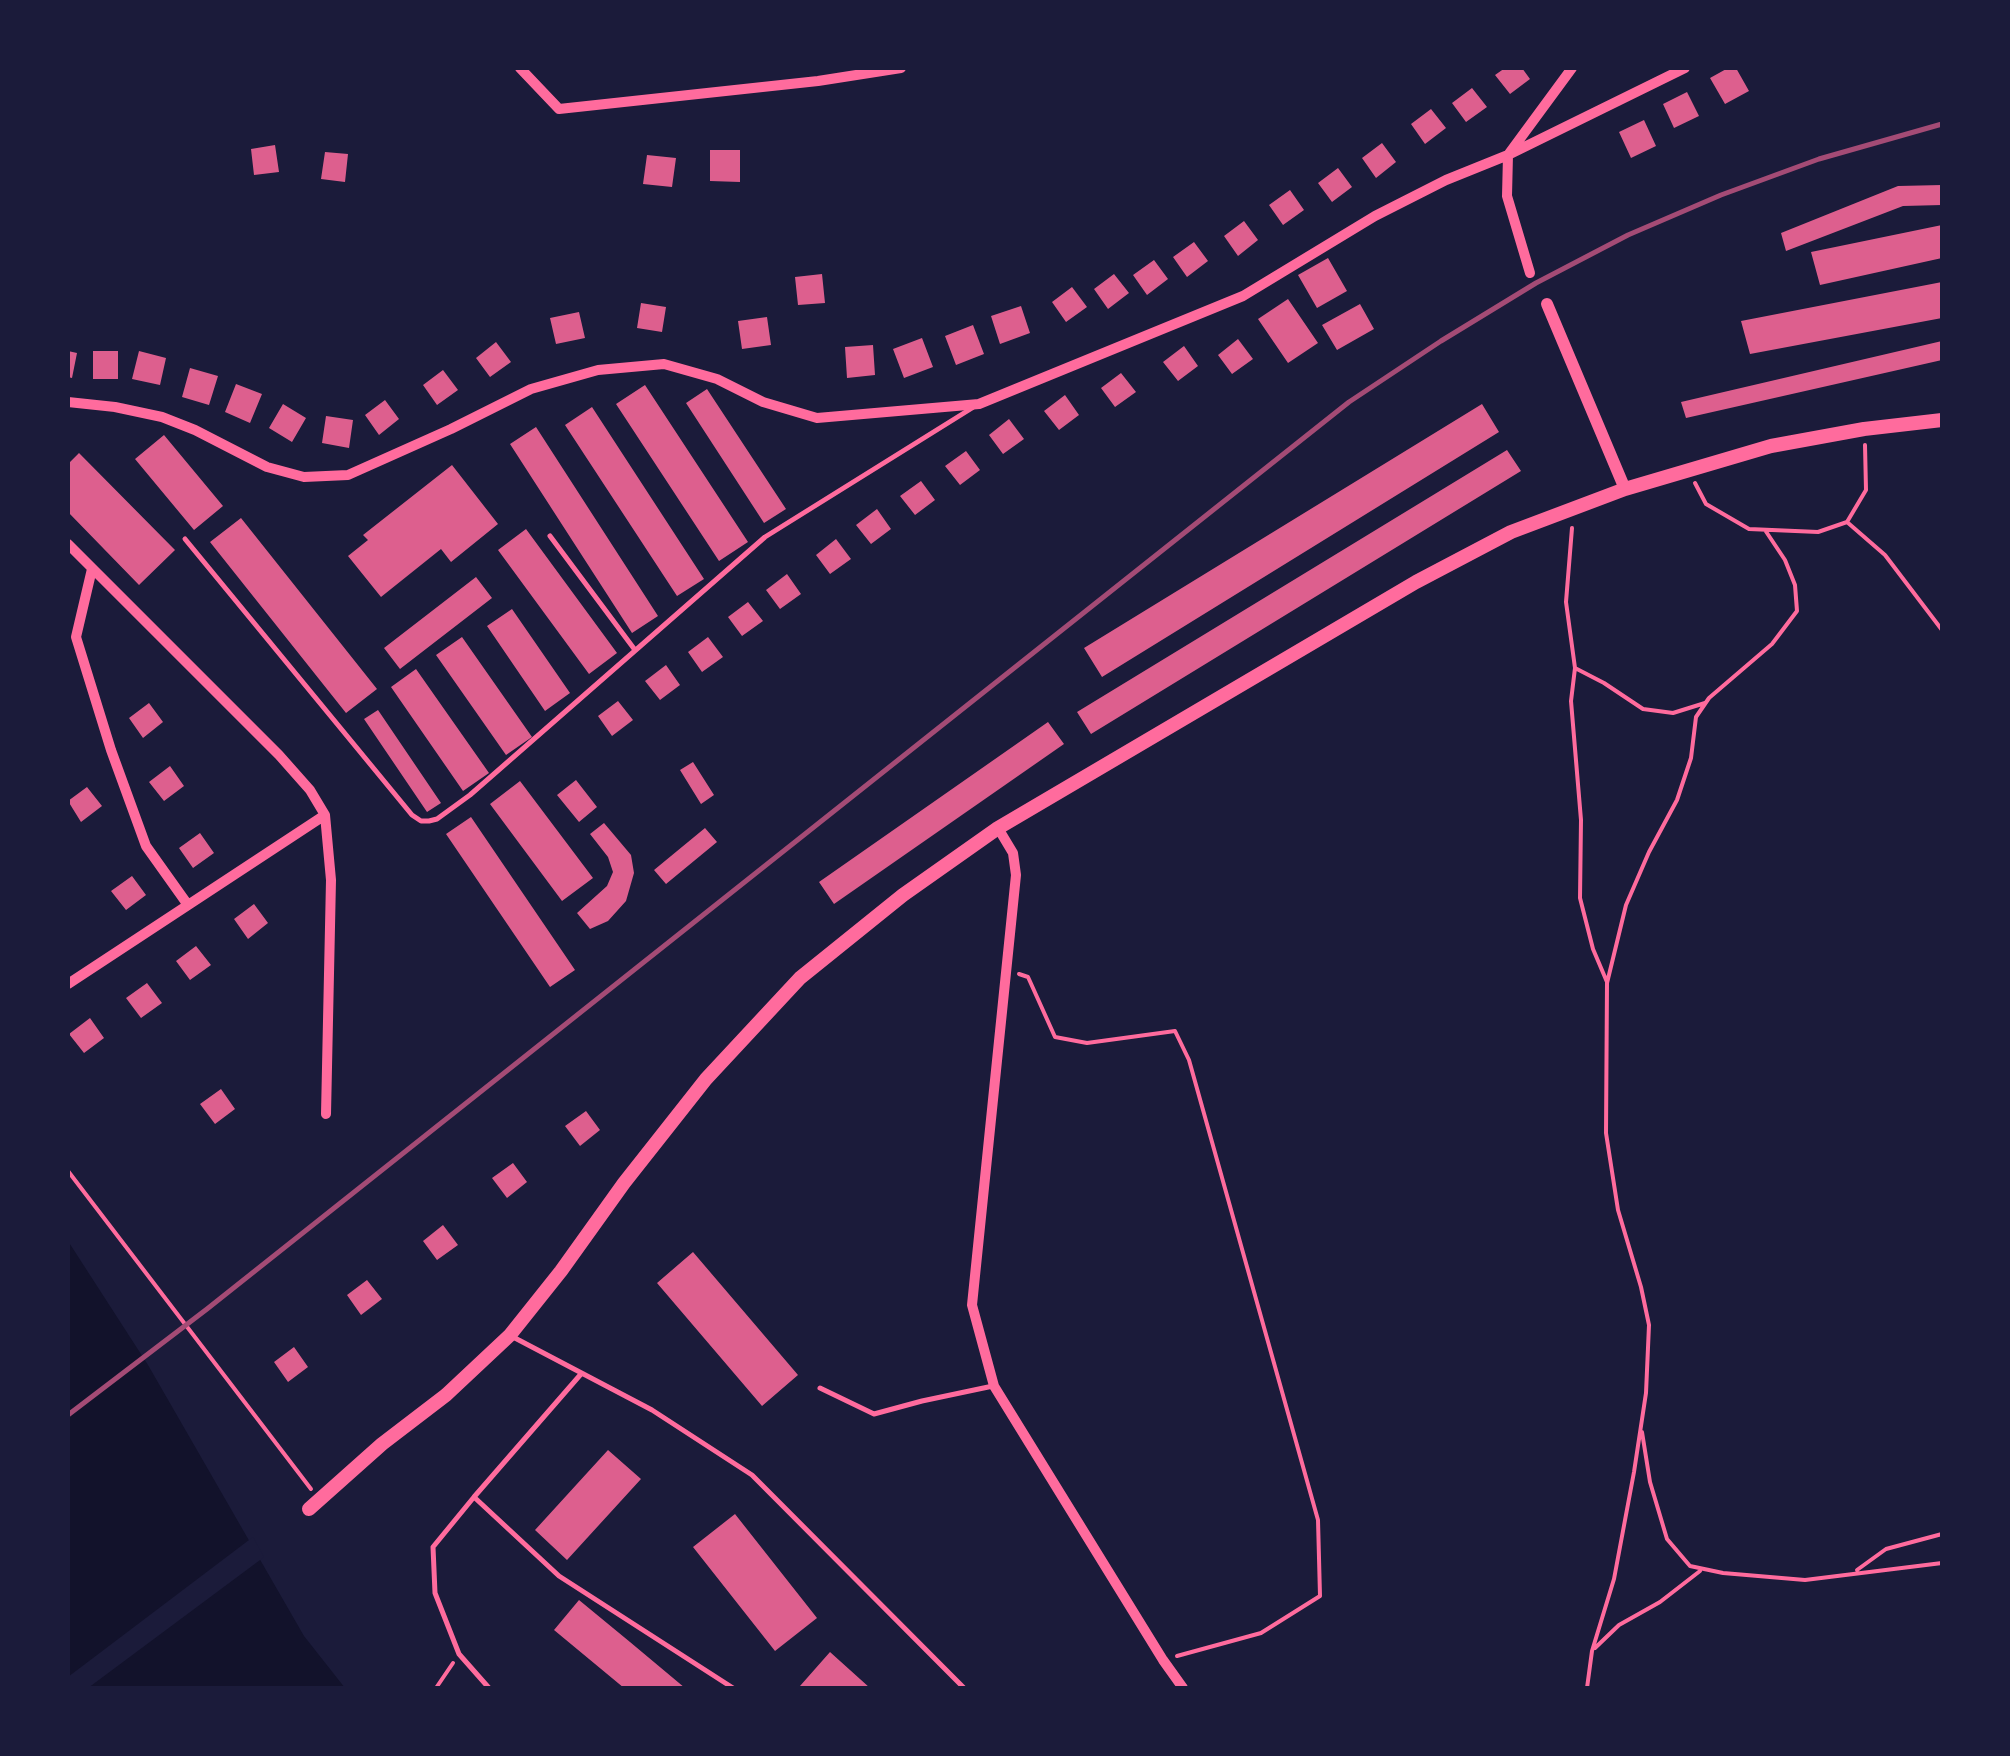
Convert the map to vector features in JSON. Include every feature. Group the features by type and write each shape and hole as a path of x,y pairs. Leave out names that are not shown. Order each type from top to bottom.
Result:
{"main road":[{"path":"314,1504 446,1395 510,1336 706,1078 800,978 903,895 998,828 1416,582 1510,532 1625,488 1771,446 1942,420"}],"street":[{"path":"520,68 559,109 818,81 901,68"},
{"path":"1530,273 1507,196 1508,155 1572,68"},
{"path":"68,402 162,417 268,467 304,477 348,475 532,389 598,370 664,364 718,379 763,402 817,418 979,404 1243,296 1375,216 1686,68"},
{"path":"1547,304 1625,488"},
{"path":"68,544 279,755 310,790 325,815 331,880 326,1114"},
{"path":"92,569 76,637 146,846 188,905"},
{"path":"68,984 325,815"},
{"path":"998,828 1013,853 1016,875 972,1304 994,1386 1183,1688"}],"lane":[{"path":"186,539 412,815 421,820 437,819 470,795 765,537 979,404"},
{"path":"550,536 634,650"},
{"path":"510,1336 652,1410 752,1476 964,1688"},
{"path":"488,1688 459,1654 435,1593 433,1547 581,1374"},
{"path":"820,1388 874,1414 994,1386"},
{"path":"474,1497 558,1576 732,1688"}],"path":[{"path":"1688,470 1706,504 1748,530 1818,532 1847,522 1866,490 1864,429"},
{"path":"1572,508 1566,602 1575,668 1571,701 1580,820 1580,898 1593,949 1607,982"},
{"path":"1847,522 1884,555 1942,630"},
{"path":"1587,1688 1592,1651 1614,1578 1641,1425 1649,1325 1618,1210 1606,1133 1607,982 1626,906 1677,800 1691,758 1696,717 1740,669 1772,644 1797,611 1785,560 1765,530"},
{"path":"1575,668 1643,709 1673,714 1705,704"},
{"path":"1007,969 1028,977 1055,1037 1088,1044 1175,1030 1189,1060 1318,1520 1320,1596 1261,1633 1163,1660"},
{"path":"68,1171 314,1504"},
{"path":"1641,1425 1650,1482 1667,1539 1690,1566 1723,1574 1804,1580 1942,1564"},
{"path":"1853,1573 1886,1549 1942,1534"},
{"path":"1592,1651 1619,1626 1660,1602 1702,1569"},
{"path":"436,1688 459,1654"}],"shaded area":[{"path":"68,1241 148,1365 304,1636 345,1688 68,1688"}],"pier":[{"path":"253,1537 264,1557 88,1688 68,1688 68,1677"}],"building":[{"path":"1505,68 1522,68 1530,79 1510,94 1495,75"},
{"path":"1736,68 1749,91 1725,104 1710,78"},
{"path":"1472,88 1487,107 1466,122 1452,103"},
{"path":"1687,92 1699,116 1674,128 1663,104"},
{"path":"1431,109 1446,128 1425,144 1411,124"},
{"path":"1644,120 1656,146 1631,158 1619,132"},
{"path":"1382,143 1396,162 1376,178 1362,158"},
{"path":"275,145 279,172 254,175 251,149"},
{"path":"710,150 740,150 740,182 710,181"},
{"path":"325,152 348,154 345,182 321,179"},
{"path":"647,155 676,158 672,187 643,184"},
{"path":"1338,168 1352,187 1332,202 1318,183"},
{"path":"1942,185 1942,205 1903,206 1786,251 1781,233 1898,186"},
{"path":"1290,190 1304,210 1283,225 1269,205"},
{"path":"1244,221 1258,240 1238,256 1224,236"},
{"path":"1942,225 1942,258 1820,285 1811,252"},
{"path":"1194,242 1208,261 1187,277 1173,257"},
{"path":"1328,258 1347,291 1317,308 1298,275"},
{"path":"1154,260 1168,279 1147,295 1133,275"},
{"path":"822,274 825,303 798,305 795,277"},
{"path":"1114,274 1129,293 1108,309 1094,289"},
{"path":"1942,282 1942,318 1750,354 1741,321"},
{"path":"1072,287 1087,307 1066,322 1052,302"},
{"path":"1288,299 1318,343 1288,363 1258,319"},
{"path":"641,303 666,307 662,332 637,328"},
{"path":"1360,304 1374,329 1337,350 1322,325"},
{"path":"1021,306 1030,333 1000,344 991,316"},
{"path":"579,312 585,338 556,344 550,318"},
{"path":"767,317 771,345 742,349 738,321"},
{"path":"973,325 984,354 956,365 945,336"},
{"path":"922,338 933,367 904,378 893,349"},
{"path":"1238,339 1253,359 1232,374 1218,355"},
{"path":"1942,341 1942,360 1686,418 1681,402"},
{"path":"496,342 511,362 490,377 476,358"},
{"path":"873,345 875,375 847,378 845,347"},
{"path":"1184,346 1198,366 1178,381 1163,362"},
{"path":"68,351 77,353 72,378 68,377"},
{"path":"93,351 118,351 118,379 93,379"},
{"path":"139,351 166,358 160,385 132,379"},
{"path":"190,368 218,376 209,405 182,397"},
{"path":"443,370 458,390 437,405 423,385"},
{"path":"1121,373 1136,392 1115,407 1101,388"},
{"path":"236,384 262,394 250,423 225,412"},
{"path":"645,385 748,542 719,561 616,404"},
{"path":"707,389 786,509 764,523 686,403"},
{"path":"1065,395 1079,415 1059,430 1044,411"},
{"path":"385,400 399,419 379,435 365,415"},
{"path":"283,404 306,418 292,442 269,428"},
{"path":"1482,404 1499,432 1102,677 1084,648"},
{"path":"592,407 704,579 677,596 565,425"},
{"path":"326,416 353,420 349,448 322,443"},
{"path":"1009,419 1024,439 1003,454 989,435"},
{"path":"536,427 658,616 632,633 510,444"},
{"path":"164,435 223,506 194,530 135,459"},
{"path":"1507,450 1521,471 1091,734 1077,712"},
{"path":"966,451 980,470 960,485 945,466"},
{"path":"79,453 175,550 139,585 68,512 68,464"},
{"path":"452,465 498,524 451,562 441,549 381,597 348,556 368,540 363,535"},
{"path":"921,481 935,500 915,515 900,496"},
{"path":"877,509 891,529 871,544 856,525"},
{"path":"241,518 377,689 346,713 210,542"},
{"path":"526,529 617,653 589,674 498,550"},
{"path":"836,539 851,559 830,574 816,555"},
{"path":"787,574 801,594 780,609 766,590"},
{"path":"476,577 492,598 400,669 384,648"},
{"path":"748,602 763,621 742,636 728,617"},
{"path":"512,609 570,693 545,711 487,626"},
{"path":"462,637 532,737 506,755 436,655"},
{"path":"708,637 723,657 702,672 688,652"},
{"path":"666,665 680,685 660,700 645,681"},
{"path":"416,669 489,773 463,791 391,687"},
{"path":"618,701 633,720 612,736 598,716"},
{"path":"149,703 163,722 143,738 129,718"},
{"path":"378,710 441,803 427,812 364,719"},
{"path":"1048,722 1064,744 834,904 819,882"},
{"path":"693,762 714,795 701,804 680,770"},
{"path":"170,766 184,786 164,801 149,782"},
{"path":"576,780 597,807 579,822 557,795"},
{"path":"520,781 593,878 562,901 490,804"},
{"path":"87,787 102,806 81,822 68,801"},
{"path":"471,817 575,970 550,987 446,834"},
{"path":"604,823 631,855 634,873 626,901 608,921 590,929 577,913 607,886 613,872 608,857 590,834"},
{"path":"705,828 717,842 666,884 654,870"},
{"path":"200,833 214,853 193,868 179,848"},
{"path":"132,876 146,895 126,910 111,891"},
{"path":"254,904 268,923 248,939 234,919"},
{"path":"196,946 211,965 190,980 176,961"},
{"path":"147,983 162,1003 141,1018 126,998"},
{"path":"90,1018 104,1038 84,1053 69,1034"},
{"path":"221,1089 235,1109 215,1124 200,1104"},
{"path":"586,1111 600,1130 580,1146 565,1126"},
{"path":"513,1163 527,1182 507,1198 492,1178"},
{"path":"443,1225 458,1245 437,1260 423,1241"},
{"path":"693,1252 798,1375 762,1406 657,1283"},
{"path":"367,1280 382,1299 361,1315 347,1295"},
{"path":"294,1347 308,1367 288,1382 274,1362"},
{"path":"608,1450 641,1479 567,1560 535,1530"},
{"path":"735,1514 817,1618 775,1651 693,1547"},
{"path":"579,1600 685,1688 624,1688 554,1630"},
{"path":"830,1652 870,1688 800,1686"}],"railway":[{"path":"68,1415 207,1309 1349,402 1536,283 1628,235 1819,159 1942,124"}]}
